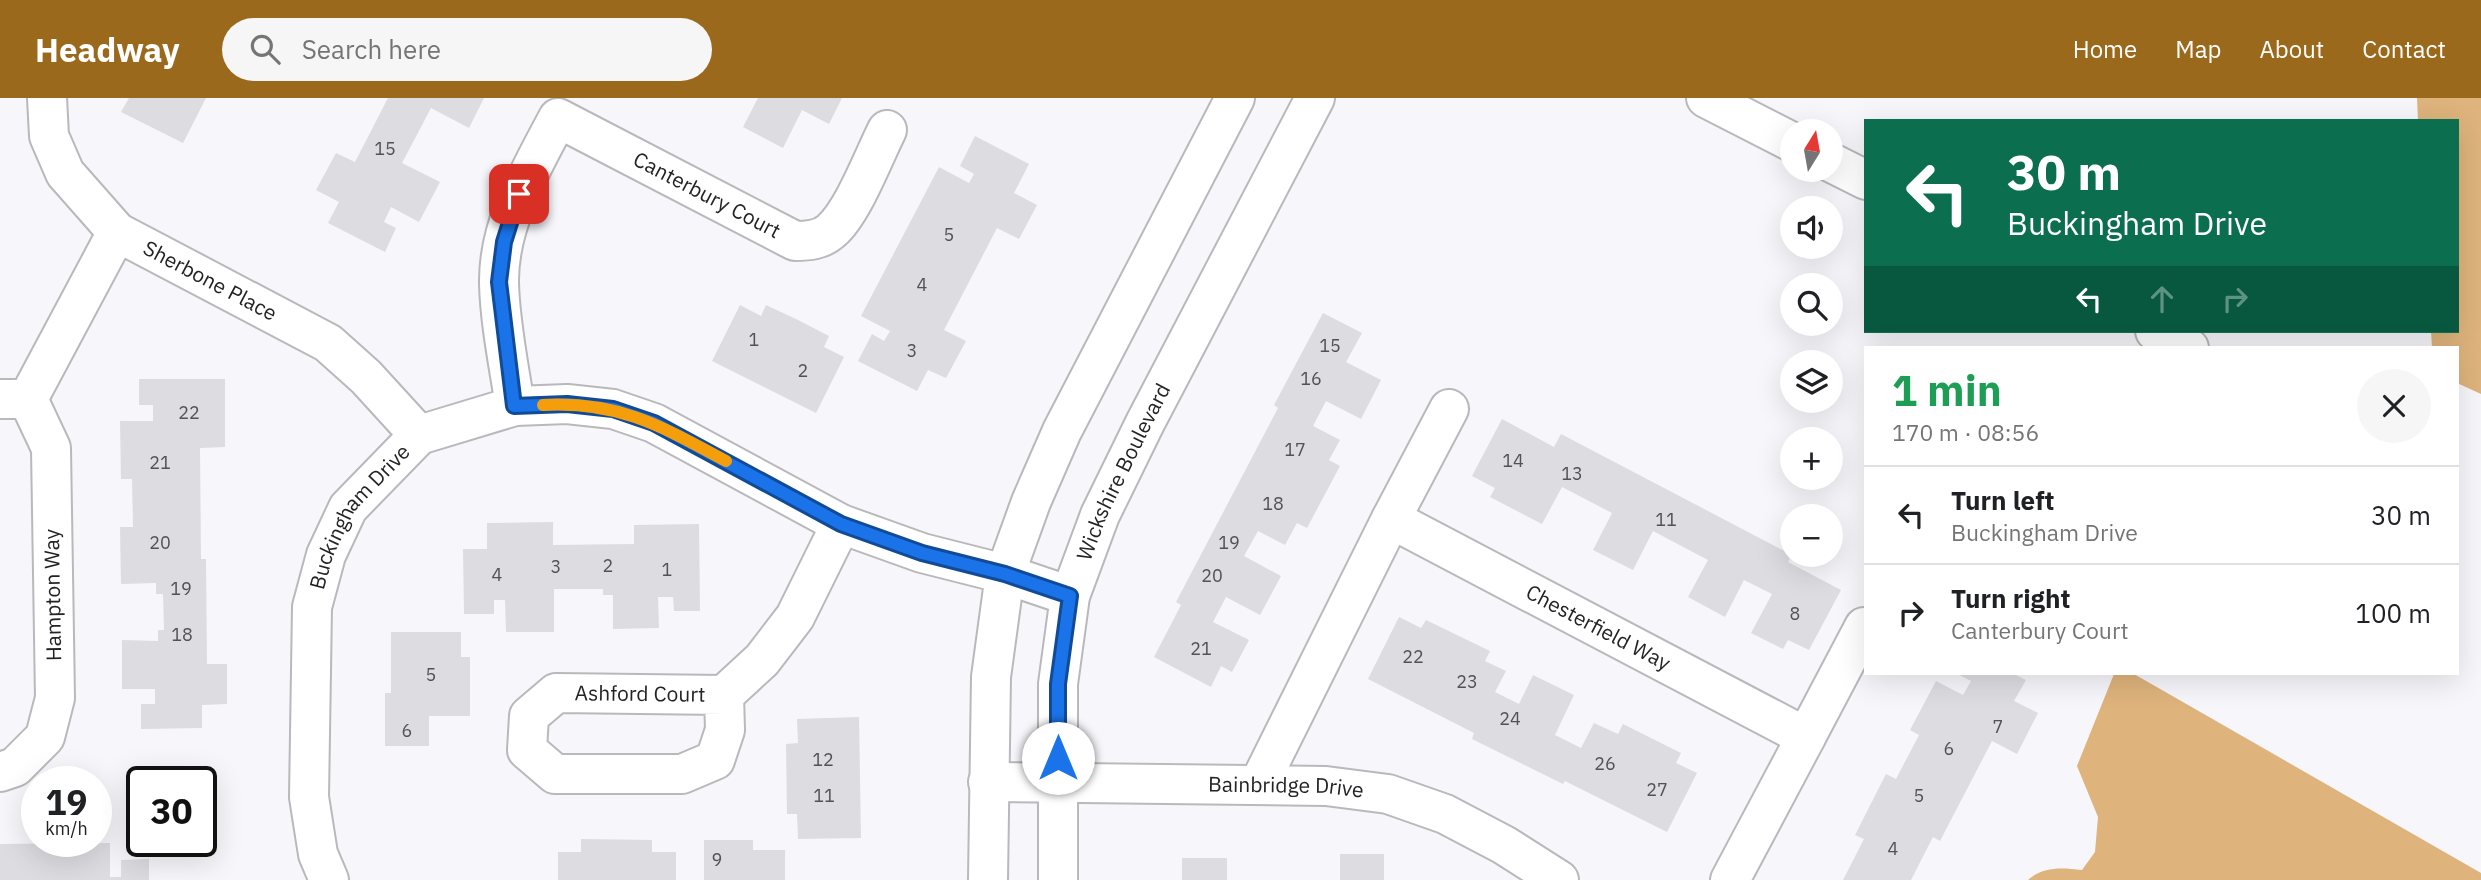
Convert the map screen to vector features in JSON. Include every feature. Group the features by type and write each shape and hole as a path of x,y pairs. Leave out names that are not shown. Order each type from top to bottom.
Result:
{"street":[{"name":"Sherbone Place","path":"47,98 50,136 65,173 117,232 328,343 366,377 419,435"},
{"path":"988,880 991,677 1005,574 1031,502 1062,431 1235,98"},
{"name":"Wickshire Boulevard","path":"1058,880 1058,684 1070,596 1100,515 1145,422 1315,98"},
{"path":"1706,98 1780,136"},
{"name":"Canterbury Court","path":"514,406 499,282 504,242 519,194 557,108 795,241 810,241 829,233 843,218 887,131"},
{"path":"1843,168 1864,179"},
{"name":"Hampton Way","path":"0,772 15,767 46,737 55,698 51,448 14,399 117,232"},
{"path":"2159,333 2185,346"},
{"name":"Buckingham Drive","path":"329,880 318,854 309,797 312,607 326,555 348,508 419,435 514,406 567,404 613,409 654,423 841,524 922,553 1005,574 1070,596"},
{"path":"1259,784 1449,409"},
{"name":"Chesterfield Way","path":"1391,519 1806,737"},
{"name":"Ashford Court","path":"724,695 725,730 715,760 682,774 555,774 527,750 529,716 556,693 724,695 762,660 795,617 841,524"},
{"path":"1730,880 1864,627"},
{"name":"Bainbridge Drive","path":"988,782 1326,786 1388,794 1445,814 1504,845 1559,880"}],"shaded area":[{"path":"2417,98 2481,98 2481,394 2459,384 2459,346 2432,346 2431,333 2459,333 2459,119 2418,119"},
{"path":"2114,675 2136,675 2481,873 2481,880 2028,880 2047,870 2082,870 2095,852 2098,817 2077,766"}],"building":[{"path":"129,98 206,98 183,143 121,112"},
{"path":"388,98 484,98 469,128 431,108 402,163 440,182 419,222 391,207 384,222 396,228 385,252 328,223 339,202 316,190 336,153 355,162"},
{"path":"758,98 842,98 829,124 802,110 783,148 743,127"},
{"path":"975,136 1029,164 1014,193 1037,205 1019,239 997,228 944,330 966,341 946,378 928,370 917,391 858,361 872,334 884,341 890,331 861,316 939,167 969,183 974,174 960,166"},
{"path":"740,305 761,316 766,305 796,319 829,336 824,347 844,357 816,413 712,361"},
{"path":"1323,313 1362,333 1346,362 1381,380 1361,419 1326,401 1313,426 1340,440 1329,460 1340,466 1307,528 1297,523 1285,545 1258,531 1244,556 1281,576 1260,615 1226,597 1213,622 1249,640 1232,672 1221,666 1211,687 1154,657 1181,605 1176,602 1278,408 1274,405"},
{"path":"139,379 225,379 225,447 200,448 201,559 206,559 207,664 227,664 227,704 202,705 202,728 141,729 141,704 155,704 155,689 122,689 122,640 158,641 158,630 164,630 163,594 156,594 156,583 121,584 120,527 133,527 132,479 121,479 120,421 153,421 153,405 139,405"},
{"path":"1502,419 1554,447 1561,434 1780,549 1780,567 1797,567 1841,590 1809,650 1788,640 1783,649 1751,633 1772,594 1744,580 1725,617 1688,597 1708,560 1653,531 1633,570 1593,550 1612,513 1562,487 1542,524 1490,497 1495,488 1472,476"},
{"path":"553,522 553,545 634,544 634,525 699,524 700,611 674,611 673,597 658,597 659,628 613,629 613,595 603,595 603,589 554,589 554,632 506,632 505,600 494,600 494,614 464,614 463,549 487,549 487,523"},
{"path":"1399,617 1421,628 1426,620 1490,651 1485,661 1506,671 1495,692 1519,704 1533,675 1574,695 1555,735 1581,748 1594,723 1618,734 1623,724 1681,753 1676,763 1697,773 1667,832 1565,781 1563,784 1472,739 1474,733 1368,679"},
{"path":"391,632 461,632 461,657 470,657 470,716 429,716 429,746 385,746 385,693 391,693"},
{"path":"1959,675 2016,675 2026,680 2014,701 2038,713 2017,754 1992,741 1940,841 1933,837 1911,880 1843,880 1864,839 1855,835 1886,774 1896,779 1919,735 1910,730 1936,681 1963,695 1971,681"},
{"path":"859,717 861,838 798,839 797,814 787,814 786,744 798,743 797,719"},
{"path":"581,839 652,840 652,852 676,852 676,880 558,880 558,852 581,852"},
{"path":"704,840 753,840 753,850 785,850 785,880 704,880"},
{"path":"0,844 21,844 21,857 110,857 110,877 121,877 121,860 149,859 149,880 0,880"},
{"path":"1340,854 1384,854 1384,880 1340,880"},
{"path":"1182,858 1227,858 1227,880 1182,880"}],"slow traffic":[{"path":"543,405 567,404 613,409 654,423 726,461"}],"route":[{"path":"519,194 504,242 499,282 514,406 567,404 613,409 654,423 841,524 922,553 1005,574 1070,596 1058,684 1058,758"}]}
